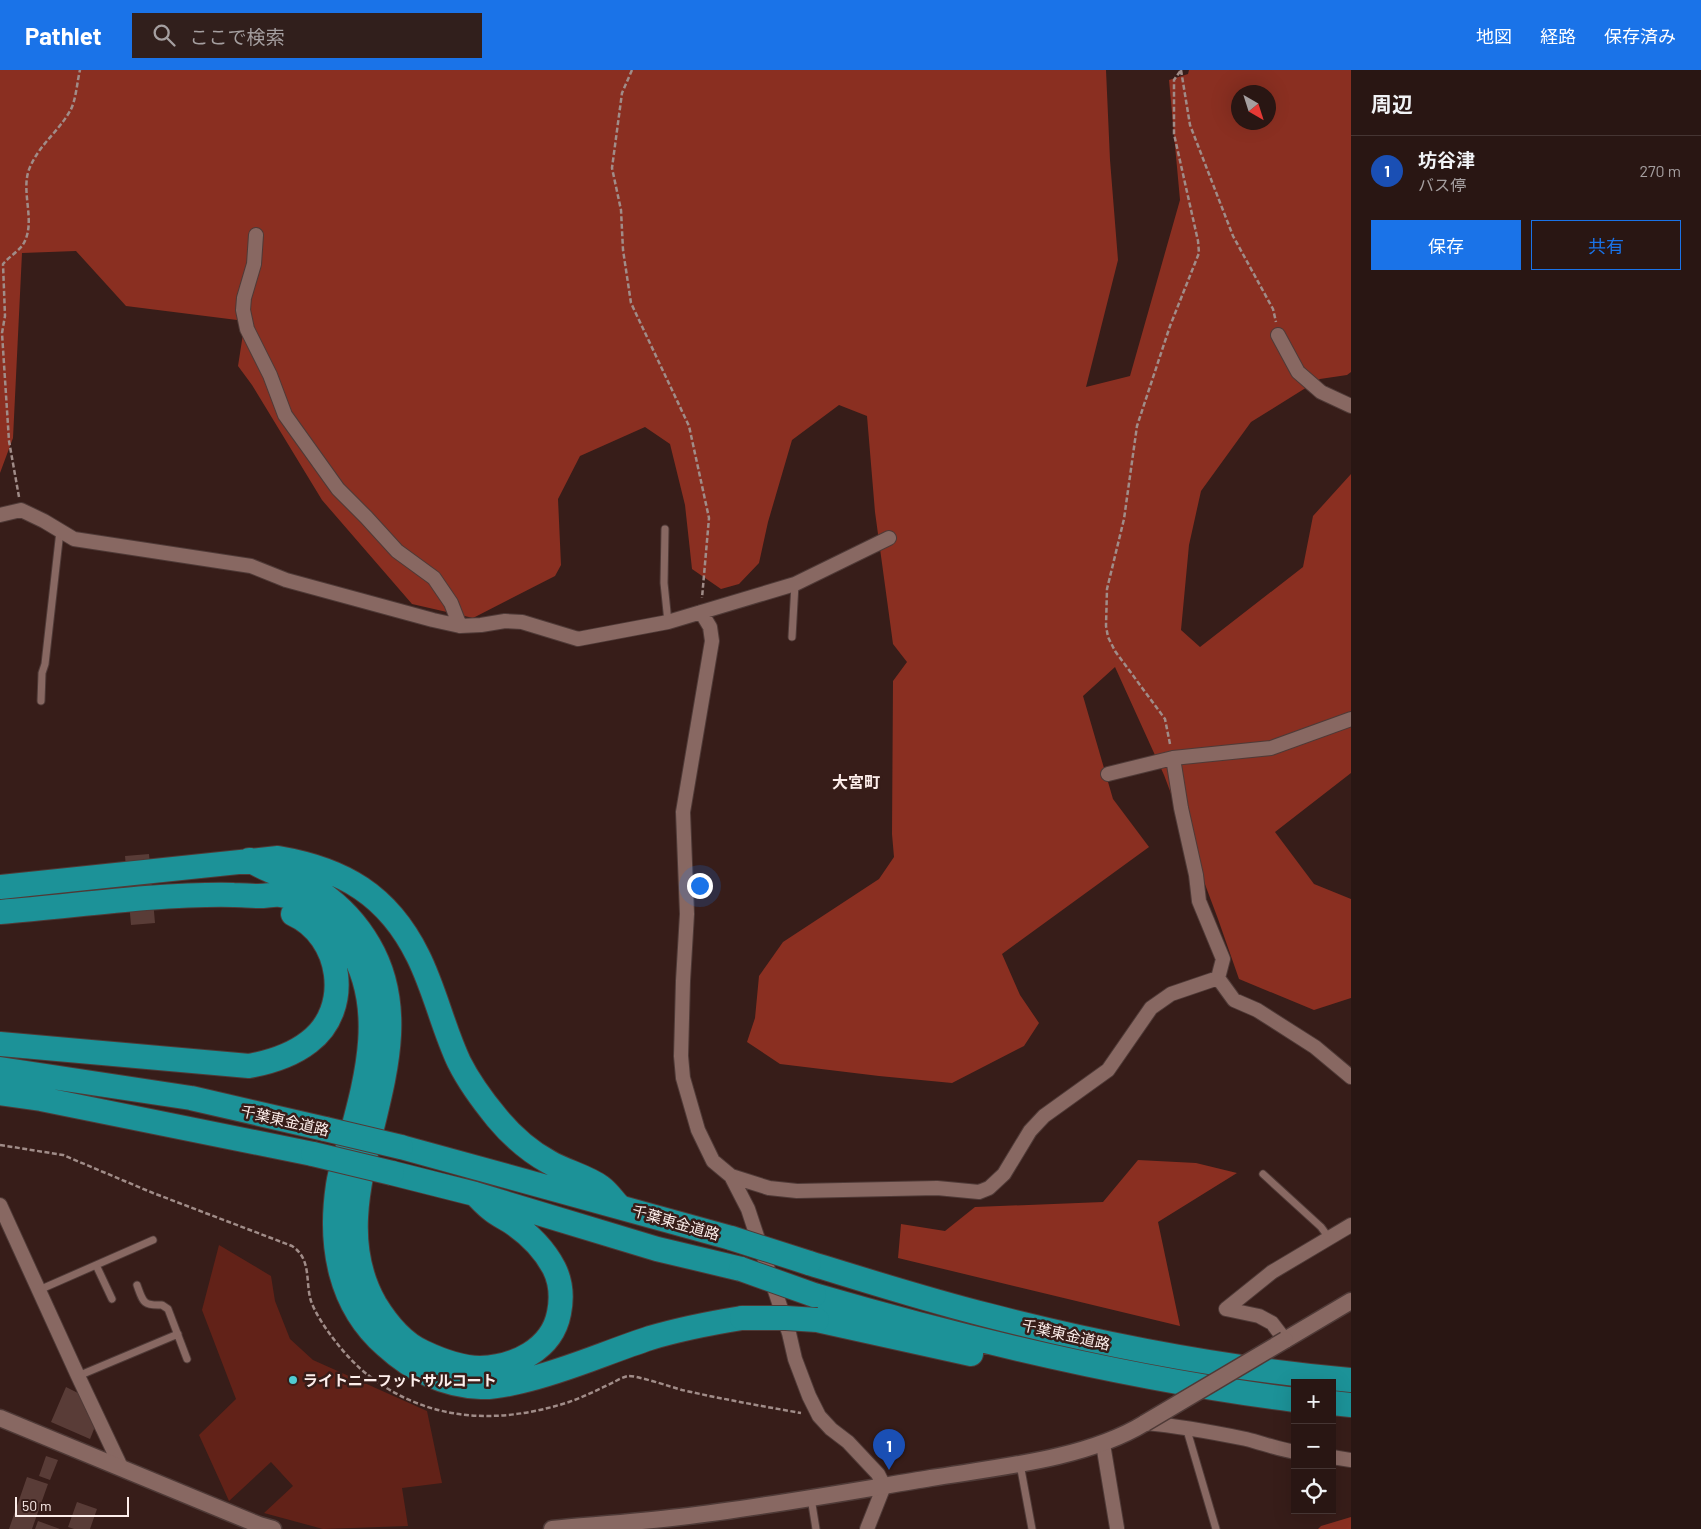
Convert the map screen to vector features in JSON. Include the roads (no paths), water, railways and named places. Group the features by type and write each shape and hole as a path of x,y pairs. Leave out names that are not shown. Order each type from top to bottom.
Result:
{"highway":[{"path":"0,887 278,858 317,866 356,884 387,910 405,933 419,956 460,1062 488,1107 507,1130 527,1148 549,1162 601,1186 619,1206"},
{"path":"249,860 319,891 350,917 363,933 374,953 388,994 388,1042 386,1071 357,1197 355,1246 359,1268 366,1288 377,1307 388,1324 404,1338 421,1351 442,1360 478,1368 512,1363 535,1350 550,1335 558,1320 561,1302 560,1285 556,1270 536,1242 522,1229 492,1210 475,1194"},
{"path":"0,912 148,898 259,896 274,893 312,907 329,920 342,934 361,969 367,987 370,1022 370,1054 365,1084 338,1184 336,1236 343,1284 363,1323 391,1350 416,1369 437,1378 459,1384 483,1387 508,1384 542,1376 686,1328 742,1318 786,1318 817,1320 964,1353 1172,1391 1254,1394"},
{"path":"0,1044 249,1066 273,1061 293,1053 311,1041 324,1026 334,1008 337,975 333,958 326,943 314,928 301,917 259,896"},
{"name":"千葉東金道路","path":"0,1069 191,1098 401,1147 731,1238 920,1297 1115,1346 1205,1363 1351,1380"},
{"name":"千葉東金道路","path":"0,1093 51,1101 313,1154 392,1173 475,1194 657,1249 741,1269 814,1295 911,1323 1022,1350 1184,1384 1291,1399"},
{"path":"1336,1404 1351,1405"}],"street":[{"path":"256,235 254,264 244,298 243,310 247,329 270,375 285,416 338,489 397,551 434,578 451,603 460,626"},
{"path":"1278,334 1298,372 1321,392 1351,406"},
{"path":"0,515 21,510 74,539 251,566 286,580 460,626 505,621 522,622 578,639 668,622 795,584 890,538"},
{"path":"701,612 710,627 712,641 683,812 687,914 681,1056 683,1078 698,1130 713,1161 732,1176 769,1188 797,1191 938,1188 979,1192 989,1188 1004,1174 1030,1132 1044,1116 1108,1070 1150,1008 1171,994 1218,978"},
{"path":"1108,774 1173,758 1271,748 1351,719"},
{"path":"1173,758 1181,808 1196,874 1199,901 1223,959 1218,978"},
{"path":"1218,978 1234,1000 1257,1010 1316,1048 1351,1077"},
{"path":"732,1176 748,1209 789,1333 795,1359 819,1416 831,1429 848,1442 878,1474 884,1486 867,1529"},
{"path":"0,1205 121,1467"},
{"path":"1285,1340 1272,1323 1259,1316 1226,1309 1272,1272 1351,1225"},
{"path":"552,1529 681,1516 811,1498 1020,1464 1103,1444 1130,1432 1351,1302"},
{"path":"0,1418 259,1525 273,1529"},
{"path":"1145,1423 1186,1427 1291,1451"},
{"path":"1103,1444 1117,1529"},
{"path":"1336,1458 1351,1460"}],"lane":[{"path":"665,529 664,583 668,622"},
{"path":"41,701 42,673 45,664 60,530"},
{"path":"792,637 795,584"},
{"path":"1262,1174 1321,1227 1329,1238"},
{"path":"39,1290 153,1240"},
{"path":"96,1265 112,1299"},
{"path":"137,1285 142,1300 145,1303 152,1306 162,1305 168,1309 187,1359"},
{"path":"78,1376 178,1334"},
{"path":"1186,1427 1216,1529"},
{"path":"1020,1464 1032,1529"},
{"path":"811,1498 816,1529"}],"place":[{"name":"ライトニーフットサルコート","path":"293,1380"},
{"name":"坊谷津","path":"889,1470"}],"district":[{"name":"大宮町","path":"856,781"}]}
